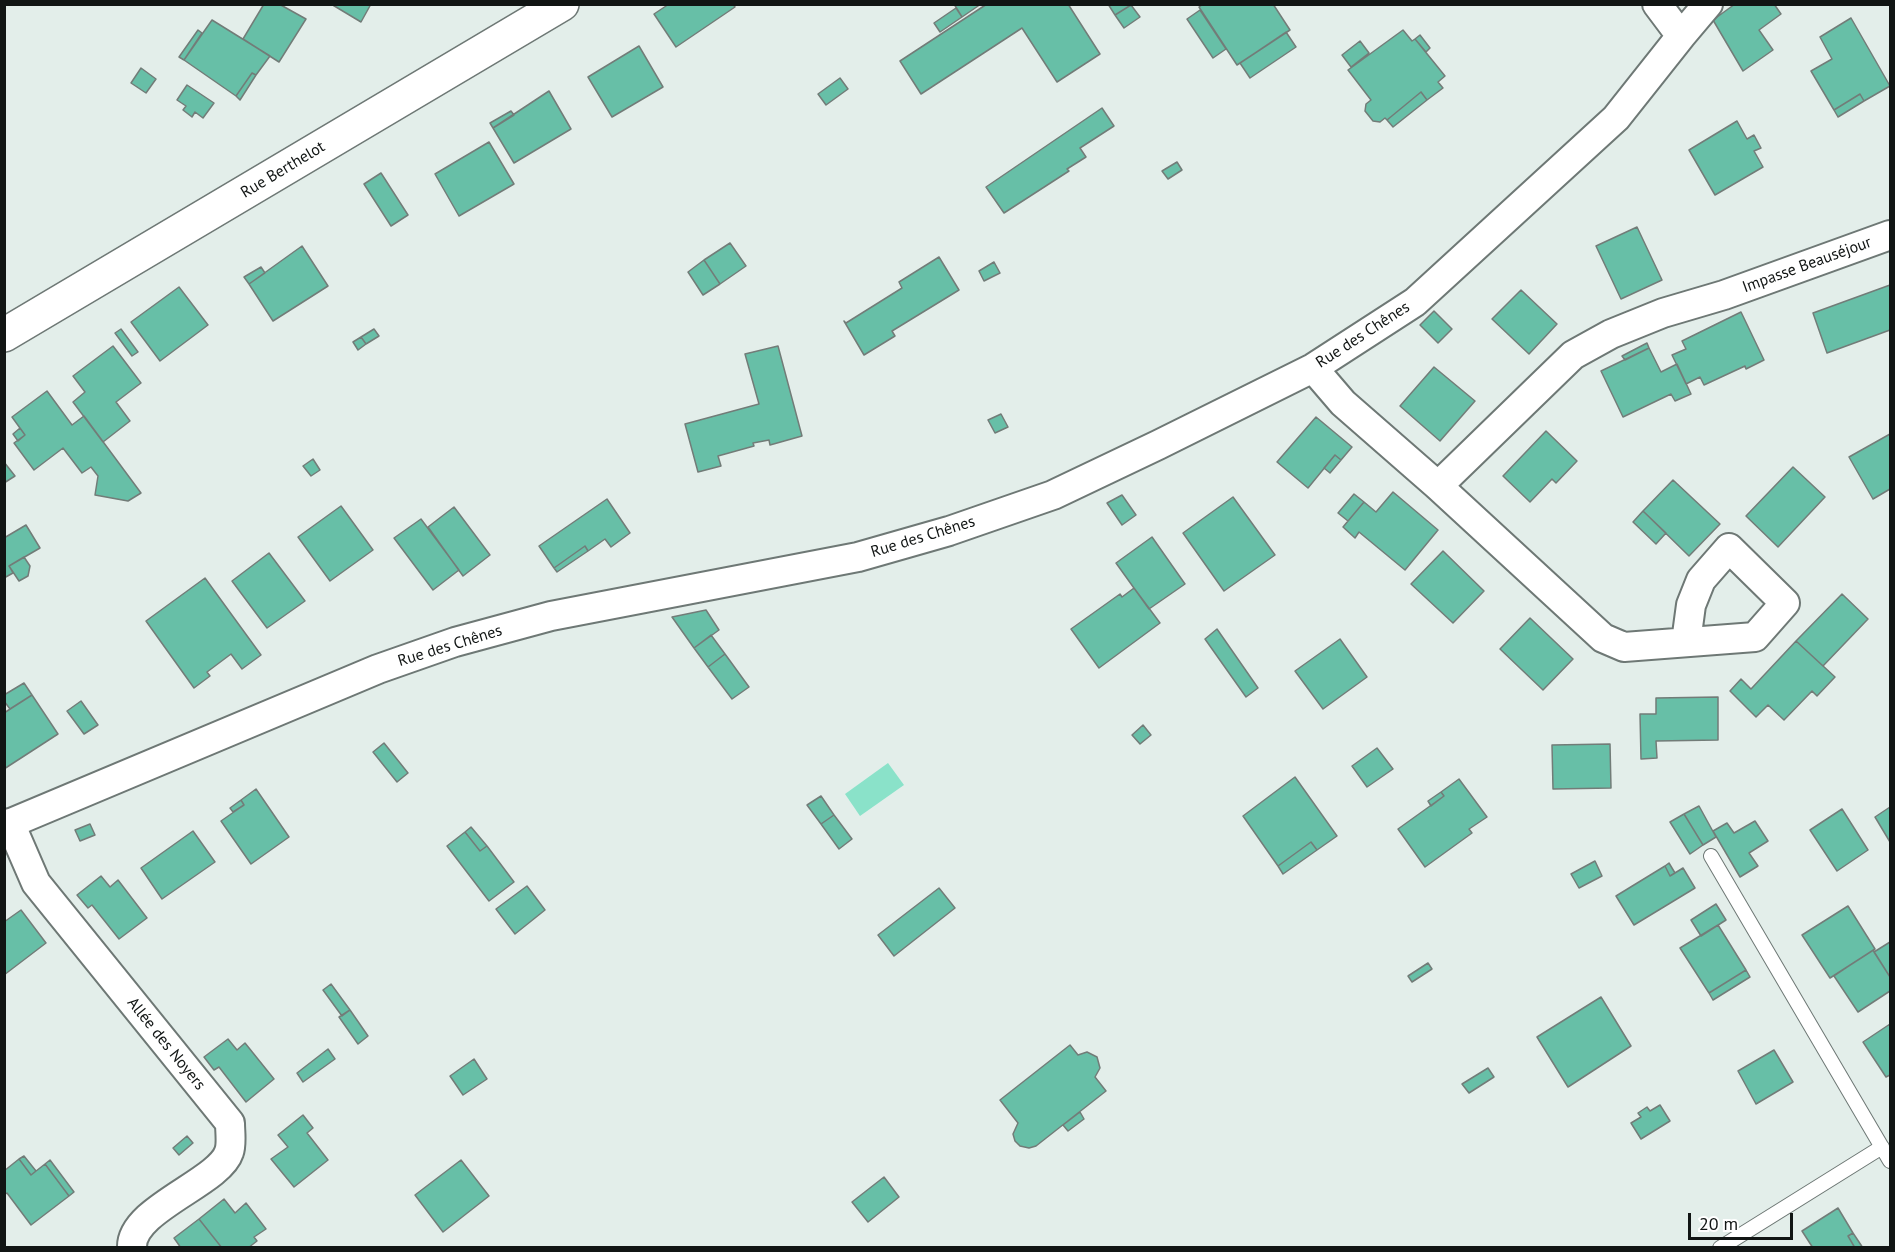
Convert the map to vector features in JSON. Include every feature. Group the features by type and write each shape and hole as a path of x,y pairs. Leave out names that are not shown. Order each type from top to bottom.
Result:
{"street":[{"name":"Rue Berthelot","path":"4,334 562,4"},
{"path":"1657,4 1681,36"},
{"name":"Rue des Chênes","path":"7,824 378,669 455,642 551,616 858,557 949,531 1053,495 1313,368 1415,302 1616,118 1708,4"},
{"name":"Impasse Beauséjour","path":"1438,486 1572,355 1611,334 1663,314 1724,295 1890,235"},
{"path":"1313,368 1343,403 1438,486 1603,638 1624,647 1686,642"},
{"name":"Allée des Noyers","path":"7,824 36,883 230,1123 230,1151 221,1165 146,1219 131,1241 132,1248"}],"lane":[{"path":"1711,856 1890,1161"},
{"path":"1720,1248 1882,1147"}],"shaded area":[{"path":"888,763 904,785 860,816 845,794"}],"building":[{"path":"264,4 279,4 306,19 279,62 243,39"},
{"path":"331,4 371,4 361,22"},
{"path":"669,4 733,4 735,7 676,47 654,14"},
{"path":"954,4 981,4 962,17"},
{"path":"987,4 1068,4 1100,54 1057,82 1022,28 921,94 900,61"},
{"path":"1108,4 1131,4 1131,5 1115,15"},
{"path":"1203,4 1273,4 1290,30 1237,65 1199,7"},
{"path":"1735,4 1774,4 1781,14 1759,30 1773,50 1743,71 1713,20"},
{"path":"1131,5 1140,17 1124,28 1115,15"},
{"path":"956,8 962,17 940,32 934,23"},
{"path":"1200,10 1226,49 1213,58 1187,19"},
{"path":"1851,18 1890,86 1864,101 1860,94 1834,110 1811,71 1832,59 1820,37"},
{"path":"212,20 270,56 256,75 252,73 236,96 184,60"},
{"path":"198,30 202,33 184,60 179,57"},
{"path":"1403,30 1412,41 1415,39 1445,76 1438,82 1443,88 1427,100 1421,92 1387,120 1385,118 1380,122 1373,121 1365,111 1366,104 1371,100 1348,70"},
{"path":"1286,32 1296,47 1250,78 1240,63"},
{"path":"1420,35 1430,48 1426,52 1415,39"},
{"path":"1360,41 1369,53 1351,67 1342,55"},
{"path":"639,46 663,87 612,117 588,77"},
{"path":"141,68 156,79 146,93 131,83"},
{"path":"252,73 256,75 240,100 236,96"},
{"path":"840,78 848,89 826,105 818,94"},
{"path":"187,85 214,103 203,118 195,112 192,117 183,110 186,106 177,100"},
{"path":"549,91 571,129 514,163 493,128"},
{"path":"1421,92 1427,100 1393,127 1387,120"},
{"path":"1860,94 1864,101 1838,117 1834,110"},
{"path":"1102,108 1114,126 1080,148 1086,157 1067,169 1069,171 1004,213 986,187"},
{"path":"511,111 514,115 493,128 490,123"},
{"path":"1737,121 1747,139 1754,135 1761,148 1754,151 1763,167 1715,195 1689,150"},
{"path":"489,142 514,184 459,216 435,174"},
{"path":"1177,162 1182,170 1168,179 1162,171"},
{"path":"381,173 408,215 391,226 364,184"},
{"path":"1637,227 1662,280 1621,299 1596,246"},
{"path":"730,243 746,266 720,284 704,260"},
{"path":"302,246 328,286 273,321 249,284"},
{"path":"939,257 959,290 892,331 895,336 864,355 844,321 846,323 902,288 899,282"},
{"path":"704,260 720,284 703,295 688,272"},
{"path":"994,262 1000,273 984,281 979,271"},
{"path":"261,267 265,273 249,284 244,277"},
{"path":"1890,285 1890,330 1827,353 1813,313"},
{"path":"179,287 208,325 160,361 131,322"},
{"path":"1521,290 1557,324 1529,354 1492,319"},
{"path":"1434,311 1452,329 1438,343 1420,325"},
{"path":"1741,312 1764,360 1704,385 1700,377 1686,384 1672,355 1686,349 1682,341"},
{"path":"121,329 138,352 132,356 115,333"},
{"path":"374,329 379,336 366,344 361,337"},
{"path":"361,337 366,344 358,350 353,342"},
{"path":"1647,343 1649,348 1625,360 1622,356"},
{"path":"113,346 141,383 116,402 130,421 103,442 73,402 85,392 73,376"},
{"path":"778,346 802,436 770,445 769,440 753,443 754,446 718,456 721,466 698,472 685,424 759,404 745,354"},
{"path":"1649,348 1661,372 1677,364 1691,394 1675,401 1671,394 1623,417 1601,371"},
{"path":"1434,367 1475,401 1440,441 1400,406"},
{"path":"47,391 72,425 84,416 141,493 128,501 95,495 98,476 91,467 82,473 63,448 34,470 14,443 25,435 12,417"},
{"path":"1001,414 1008,427 995,433 988,420"},
{"path":"1316,417 1352,447 1341,460 1335,455 1308,488 1277,462"},
{"path":"20,428 25,435 18,441 13,434"},
{"path":"1546,431 1577,461 1556,483 1552,479 1530,502 1503,476"},
{"path":"1890,434 1890,489 1873,499 1849,457"},
{"path":"1335,455 1341,460 1330,473 1324,468"},
{"path":"313,459 320,470 311,476 303,466"},
{"path":"4,462 15,476 4,483"},
{"path":"1793,467 1825,497 1778,547 1746,516"},
{"path":"1673,480 1720,524 1689,556 1643,511"},
{"path":"1393,492 1438,530 1405,570 1359,532 1355,538 1343,527 1364,502 1376,512"},
{"path":"1354,494 1364,502 1348,521 1338,513"},
{"path":"1122,495 1136,515 1122,525 1107,503"},
{"path":"1233,497 1275,555 1224,591 1183,533"},
{"path":"607,499 630,533 611,547 605,539 588,551 585,546 554,568 539,546"},
{"path":"341,506 373,550 330,581 298,537"},
{"path":"454,507 490,555 463,576 428,527"},
{"path":"1643,511 1666,533 1656,544 1633,522"},
{"path":"421,519 459,570 433,590 394,538"},
{"path":"26,525 40,548 9,566 13,573 4,578 4,538"},
{"path":"1152,537 1185,584 1149,609 1116,563"},
{"path":"585,546 588,551 557,572 554,568"},
{"path":"1443,551 1484,591 1453,623 1411,584"},
{"path":"269,553 305,601 267,628 232,581"},
{"path":"24,557 30,566 28,576 19,581 9,566"},
{"path":"205,578 261,655 242,669 231,654 207,672 210,676 194,688 146,621"},
{"path":"1134,588 1160,623 1099,668 1071,629 1120,594 1122,597"},
{"path":"1842,594 1868,619 1823,666 1796,641"},
{"path":"706,610 719,630 694,648 672,617"},
{"path":"1530,618 1573,659 1543,690 1500,649"},
{"path":"1217,629 1258,688 1246,697 1205,639"},
{"path":"711,635 725,654 708,667 694,648"},
{"path":"1340,639 1367,677 1323,709 1295,671"},
{"path":"1796,641 1835,677 1817,696 1812,691 1784,720 1768,705 1756,717 1730,691 1741,679 1751,689"},
{"path":"725,654 749,687 732,699 708,667"},
{"path":"24,683 32,695 10,709 4,701 4,695"},
{"path":"32,695 58,734 4,769 4,713"},
{"path":"1718,697 1718,740 1656,741 1657,758 1641,759 1640,714 1656,714 1656,698"},
{"path":"81,701 98,725 84,734 67,711"},
{"path":"1143,725 1151,735 1140,744 1132,735"},
{"path":"384,743 408,773 397,782 373,752"},
{"path":"1610,744 1611,788 1553,789 1552,745"},
{"path":"1377,748 1393,769 1367,787 1352,766"},
{"path":"1295,777 1337,836 1317,850 1311,842 1278,866 1243,816"},
{"path":"1459,779 1487,817 1469,829 1472,833 1425,867 1398,829 1444,796 1441,792"},
{"path":"256,789 289,837 251,864 221,821 244,805 241,800"},
{"path":"1441,792 1444,796 1431,806 1428,801"},
{"path":"821,796 834,815 821,824 807,805"},
{"path":"241,800 244,805 233,812 230,808"},
{"path":"1699,806 1716,837 1703,845 1684,814"},
{"path":"1890,807 1890,842 1875,817"},
{"path":"1842,809 1868,850 1837,871 1810,830"},
{"path":"1684,814 1703,845 1690,854 1670,822"},
{"path":"834,815 852,839 839,849 821,824"},
{"path":"1755,821 1768,841 1749,853 1758,866 1740,877 1713,831 1727,823 1734,833"},
{"path":"90,824 95,835 80,841 75,830"},
{"path":"471,827 487,846 480,851 465,832"},
{"path":"193,831 215,862 162,899 141,868"},
{"path":"465,832 480,851 487,846 514,882 489,901 447,846"},
{"path":"1311,842 1317,850 1283,874 1278,866"},
{"path":"1595,861 1602,876 1579,888 1571,874"},
{"path":"1669,863 1675,873 1670,876 1665,866"},
{"path":"1665,866 1670,876 1683,868 1695,888 1634,925 1616,896"},
{"path":"101,876 110,887 118,880 147,918 119,939 92,905 88,908 77,895"},
{"path":"527,886 545,910 515,934 496,909"},
{"path":"939,888 955,908 894,956 878,935"},
{"path":"1716,904 1726,920 1701,936 1691,920"},
{"path":"1848,906 1875,949 1830,978 1802,935"},
{"path":"21,910 46,943 4,975 4,922"},
{"path":"1718,925 1746,970 1709,993 1680,948"},
{"path":"1890,942 1890,977 1874,952"},
{"path":"1873,950 1890,977 1890,991 1858,1012 1834,976"},
{"path":"1428,963 1432,969 1412,982 1408,976"},
{"path":"1746,970 1750,977 1713,1000 1709,993"},
{"path":"331,984 350,1010 342,1016 323,990"},
{"path":"1601,997 1631,1046 1568,1087 1537,1037"},
{"path":"350,1010 368,1036 358,1044 339,1017"},
{"path":"1890,1024 1890,1075 1886,1077 1863,1042"},
{"path":"228,1039 237,1050 245,1043 274,1079 246,1102 219,1067 214,1070 204,1057"},
{"path":"1070,1045 1078,1055 1087,1052 1097,1057 1100,1068 1095,1077 1106,1091 1036,1146 1029,1148 1020,1146 1013,1134 1018,1123 1000,1100"},
{"path":"328,1049 335,1059 303,1082 297,1073"},
{"path":"1774,1050 1793,1082 1756,1104 1738,1071"},
{"path":"474,1059 487,1079 463,1095 450,1076"},
{"path":"1488,1068 1494,1077 1469,1093 1462,1084"},
{"path":"1660,1105 1670,1121 1641,1139 1631,1123 1641,1117 1638,1113 1647,1107 1650,1111"},
{"path":"1080,1112 1084,1119 1068,1131 1063,1125"},
{"path":"303,1115 313,1128 307,1133 328,1160 294,1187 271,1159 288,1147 278,1135"},
{"path":"187,1136 193,1143 179,1155 173,1148"},
{"path":"24,1156 36,1171 31,1175 19,1159"},
{"path":"19,1159 31,1175 45,1164 69,1196 31,1225 7,1193 4,1195 4,1171"},
{"path":"50,1160 74,1192 69,1196 45,1164"},
{"path":"461,1160 489,1196 443,1232 415,1195"},
{"path":"884,1177 899,1197 868,1222 852,1202"},
{"path":"224,1199 235,1213 246,1203 266,1229 254,1237 257,1241 248,1248 222,1248 199,1219"},
{"path":"1838,1208 1853,1233 1848,1236 1855,1248 1813,1248 1802,1231"},
{"path":"199,1219 222,1248 181,1248 174,1238"},
{"path":"1853,1233 1863,1248 1855,1248 1848,1236"}]}
